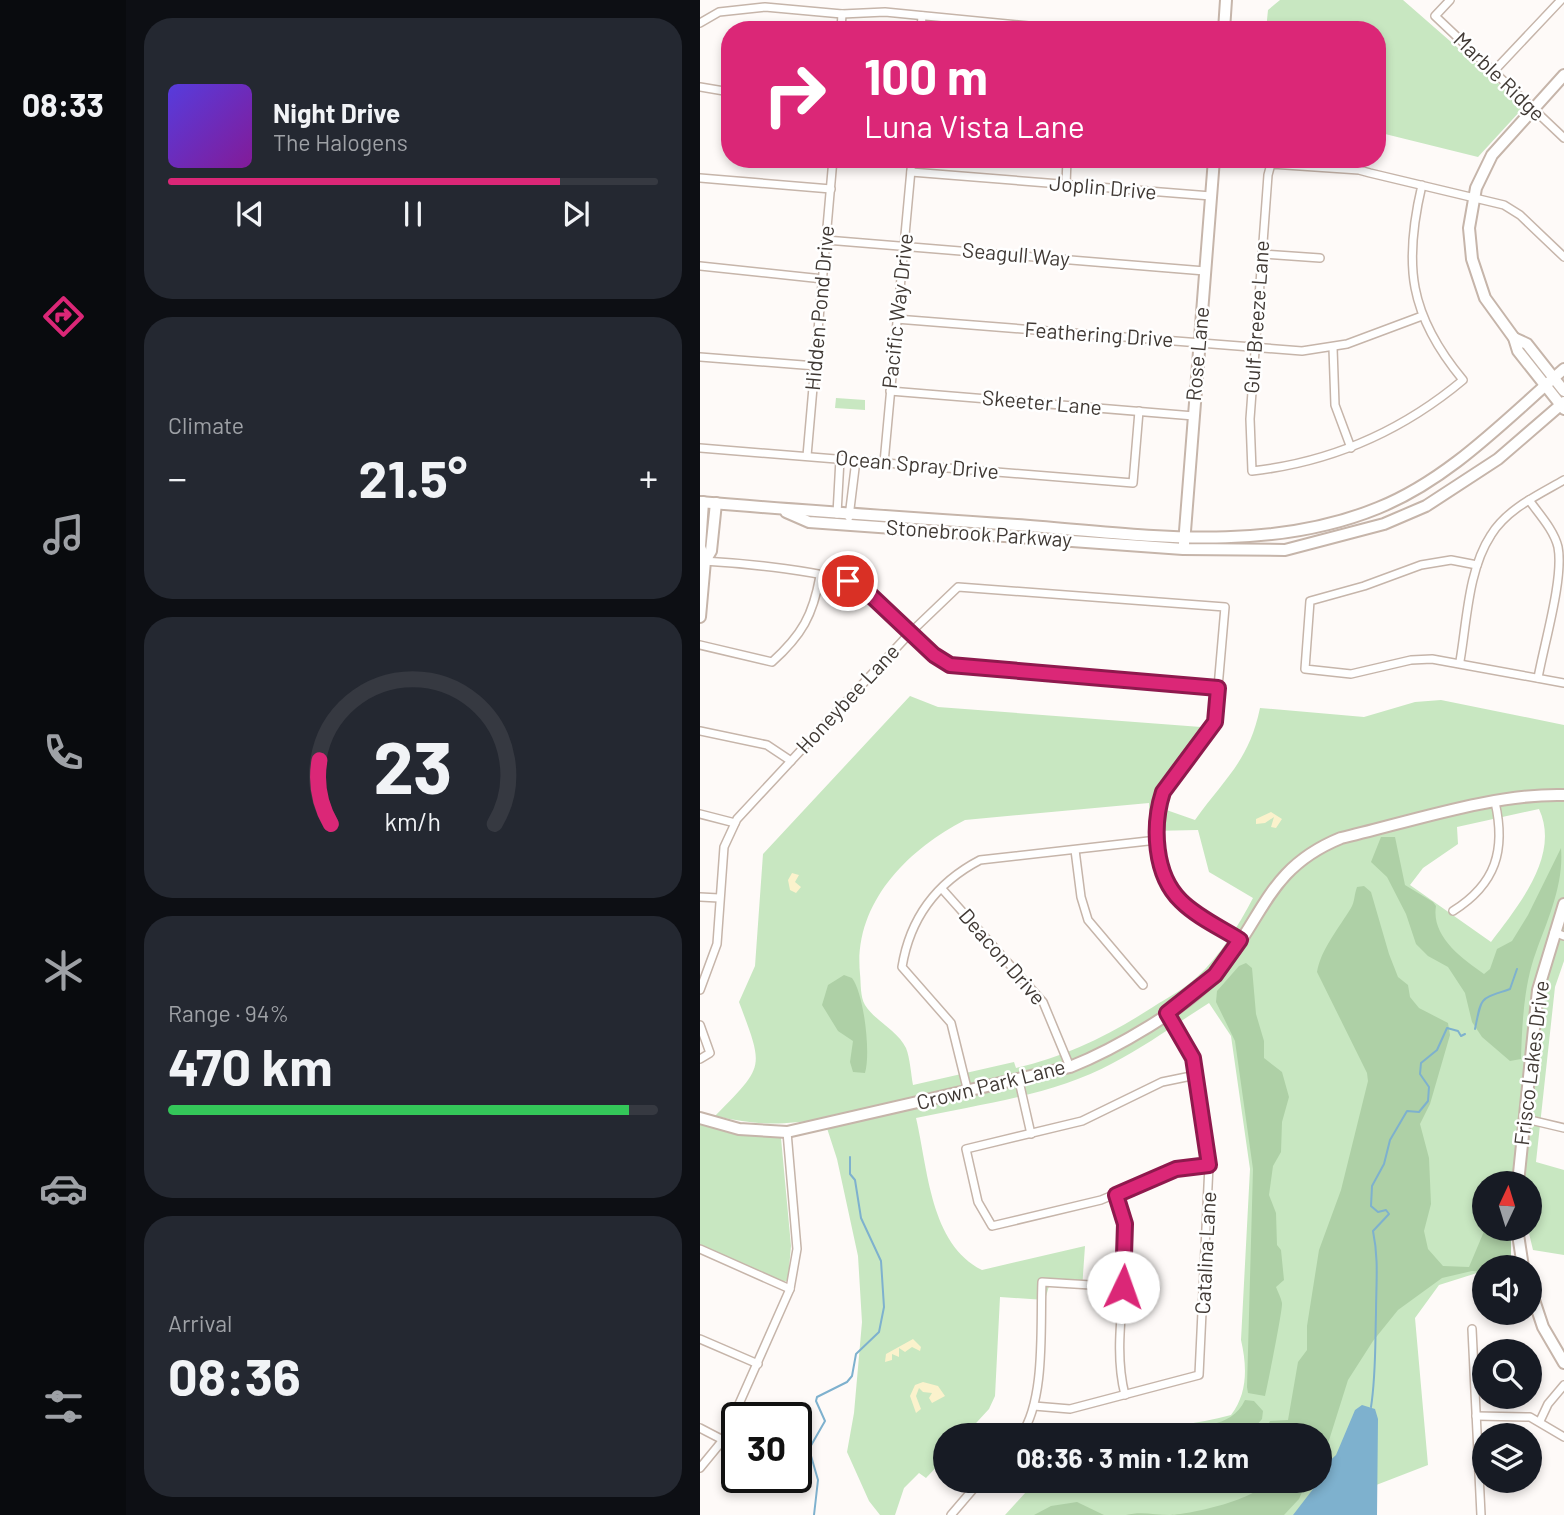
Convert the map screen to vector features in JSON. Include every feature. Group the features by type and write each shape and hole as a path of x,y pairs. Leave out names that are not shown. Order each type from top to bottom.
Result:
{"street":[{"path":"1225,21 1226,0"},
{"name":"Marble Ridge","path":"1450,0 1435,16 1564,138"},
{"path":"1494,71 1561,0"},
{"path":"700,23 719,12 765,7 842,14 885,12 975,21"},
{"path":"842,14 842,21"},
{"path":"922,16 922,21"},
{"path":"1563,405 1527,344 1514,338 1490,308 1474,269 1469,239 1474,197 1483,171 1497,147 1564,75"},
{"path":"700,87 721,90"},
{"name":"Hidden Pond Drive","path":"807,456 832,168"},
{"name":"Pacific Way Drive","path":"884,463 911,168"},
{"path":"1066,185 1067,168"},
{"name":"Rose Lane","path":"1183,549 1213,168"},
{"name":"Gulf Breeze Lane","path":"1270,168 1249,427 1252,471 1309,461 1350,448"},
{"name":"Gulf Breeze Lane","path":"1333,168 1422,185"},
{"name":"Joplin Drive","path":"911,172 1211,196"},
{"path":"700,178 831,190"},
{"path":"1333,348 1335,405 1350,448 1413,417 1463,380 1437,346 1422,316 1413,286 1410,255 1422,185 1474,197 1515,211 1564,257"},
{"name":"Seagull Way","path":"826,240 1205,271"},
{"path":"1262,254 1320,258"},
{"path":"700,266 823,279"},
{"name":"Feathering Drive","path":"896,319 1302,351 1333,348 1422,316"},
{"path":"700,357 816,366"},
{"name":"Stonebrook Parkway","path":"701,502 1184,537 1276,535 1336,523 1380,507 1446,469 1564,369"},
{"path":"1550,382 1564,391"},
{"name":"Skeeter Lane","path":"890,391 1194,416"},
{"name":"Stonebrook Parkway","path":"777,509 809,522 843,525 1183,549 1285,550 1384,524 1426,506 1498,458 1563,405"},
{"name":"Ocean Spray Drive","path":"700,447 1133,483 1139,411"},
{"path":"840,459 836,513 843,525 852,514 856,460"},
{"path":"1460,662 1477,565 1491,535 1511,513 1564,480"},
{"path":"1529,500 1548,525 1558,546 1559,572 1538,678"},
{"path":"700,617 703,561 700,547 701,502"},
{"path":"703,561 711,551 716,503"},
{"path":"703,561 756,565 820,576 863,588 934,655 960,668 1218,688 1215,722 1163,792 1158,805 1157,840 1165,877 1182,902 1240,940"},
{"path":"1477,565 1451,561 1421,565 1364,586 1310,601 1305,669 1351,674 1411,660 1460,662 1564,683"},
{"path":"700,645 772,662 797,636 811,615 820,576"},
{"name":"Honeybee Lane","path":"701,985 717,944 724,847 735,823 911,632 958,587 1225,607 1218,688"},
{"path":"700,731 766,745 791,761"},
{"name":"Crown Park Lane","path":"700,1118 739,1129 786,1132 1019,1081 1070,1067 1102,1052 1167,1013 1215,975 1270,892 1286,873 1322,846 1341,838 1495,802 1524,796 1564,795"},
{"path":"1453,911 1472,899 1496,865 1501,837 1495,802"},
{"path":"700,814 735,823"},
{"path":"968,1092 951,1023 902,967 914,922 960,871 980,860 1157,840"},
{"path":"1075,850 1081,897 1088,920 1143,985"},
{"name":"Deacon Drive","path":"943,890 1043,1002 1070,1067"},
{"path":"700,897 719,898"},
{"name":"Frisco Lakes Drive","path":"1519,1171 1538,990 1559,934 1564,904"},
{"name":"Catalina Lane","path":"1125,1395 1199,1375 1209,1165 1191,1052 1167,1013"},
{"path":"700,1025 710,1053 700,1059"},
{"path":"1196,1075 1167,1080 1096,1116 966,1149 978,1202 992,1226 1116,1195 1176,1169 1209,1165"},
{"path":"1019,1081 1031,1134"},
{"path":"1525,1119 1564,1128"},
{"path":"740,1402 790,1289 797,1249 786,1132"},
{"path":"1034,1406 1064,1410 1125,1395 1119,1364 1125,1224 1116,1195"},
{"path":"700,1249 790,1289"},
{"path":"1026,1423 1034,1406 1042,1282 1123,1287"},
{"path":"1542,1324 1564,1363"},
{"path":"1472,1329 1481,1515"},
{"path":"700,1339 758,1364"},
{"path":"1540,1421 1548,1404 1564,1385"},
{"path":"1476,1416 1515,1414 1540,1421 1564,1437"},
{"path":"700,1428 721,1439"},
{"path":"700,1468 721,1442"},
{"path":"951,1515 970,1493"}],"green space":[{"path":"1280,0 1403,0 1521,103 1522,109 1478,157 1386,134 1386,21 1267,21 1268,10"},
{"path":"836,398 865,400 865,410 835,408"},
{"path":"910,696 938,707 1201,727 1160,791 1155,806 1195,820 1243,756 1260,708 1364,717 1415,702 1441,700 1564,725 1564,961 1555,987 1536,1162 1564,1170 1564,1255 1533,1250 1531,1241 1542,1241 1542,1171 1472,1171 1472,1241 1506,1241 1492,1255 1472,1255 1472,1275 1439,1285 1415,1318 1428,1465 1340,1499 1326,1515 1005,1515 1025,1493 1332,1493 1332,1423 1192,1423 1231,1415 1241,1398 1245,1379 1241,1340 1250,1169 1231,1036 1209,1003 1137,1049 1091,1074 1042,1091 916,1118 928,1182 941,1224 951,1242 965,1258 982,1270 1085,1246 1082,1289 1049,1286 1045,1300 1000,1297 995,1396 989,1409 976,1423 933,1423 933,1471 926,1478 919,1473 904,1488 895,1515 880,1515 869,1501 847,1452 854,1413 862,1322 858,1256 837,1159 824,1119 770,1123 745,1122 715,1116 743,1086 755,1065 753,1041 739,1002 755,966 763,854","holes":["1149,803 1150,831 1198,830 1209,872 1253,898 1213,960 1187,985 1120,1027 1087,1044 1016,1068 1014,1062 913,1085 906,1048 898,1036 869,1011 863,1002 860,974 860,949 865,925 875,902 904,863 944,832 965,820","1539,809 1544,827 1544,845 1533,880 1491,942 1410,885 1423,868 1458,844 1457,827"]},
{"path":"1381,837 1395,837 1405,885 1433,902 1436,906 1438,927 1443,936 1457,953 1484,974 1490,969 1497,949 1512,941 1528,915 1561,848 1558,888 1532,964 1526,991 1521,1059 1510,1061 1482,1037 1472,1022 1465,993 1448,967 1428,956 1416,944 1406,914 1387,877 1371,862"},
{"path":"1364,886 1371,892 1389,954 1398,977 1408,985 1410,997 1419,1008 1448,1023 1450,1035 1430,1104 1420,1124 1429,1158 1431,1204 1424,1231 1428,1249 1443,1266 1469,1267 1472,1260 1472,1271 1442,1278 1398,1310 1373,1341 1348,1380 1332,1431 1332,1423 1269,1423 1288,1420 1298,1362 1307,1350 1307,1326 1319,1250 1341,1190 1368,1081 1367,1073 1317,972 1326,947 1352,905 1357,887"},
{"path":"1246,963 1252,968 1256,1014 1264,1041 1264,1058 1282,1072 1289,1097 1282,1122 1281,1152 1273,1166 1269,1195 1276,1213 1277,1245 1281,1250 1284,1280 1276,1287 1282,1308 1265,1396 1248,1393 1247,1387 1253,1169 1235,1041 1216,1002 1217,991 1239,966"},
{"path":"844,975 852,978 863,1010 867,1052 865,1073 853,1072 850,1062 853,1041 838,1031 822,1005 828,985"},
{"path":"700,1124 733,1134 781,1138 791,1246 788,1280 784,1282 700,1245"},
{"path":"1480,1241 1511,1241 1511,1255 1474,1255"},
{"path":"1245,1400 1254,1401 1263,1411 1262,1419 1258,1423 1215,1423 1231,1417"},
{"path":"1253,1493 1302,1493 1284,1515 1170,1515 1208,1509"},
{"path":"1077,1502 1104,1515 1034,1515 1051,1506"},
{"path":"1143,1513 1170,1515 1126,1515"}],"sand":[{"path":"1271,812 1282,819 1276,828 1271,827 1274,817 1265,823 1256,824 1256,819"},
{"path":"792,873 799,875 795,882 801,887 796,893 790,890 788,880"},
{"path":"913,1339 921,1347 920,1351 912,1347 905,1352 899,1348 899,1357 892,1354 892,1360 885,1362 886,1354"},
{"path":"923,1382 938,1386 945,1396 932,1403 929,1398 932,1393 923,1392 919,1388 916,1396 921,1409 916,1413 910,1396 915,1385"}],"water":[{"path":"1362,1405 1375,1409 1378,1419 1377,1515 1293,1515 1310,1493 1332,1493 1332,1459 1355,1410"}],"waterway":[{"path":"1475,1029 1481,1004 1492,995 1510,989 1517,969"},
{"path":"1371,1407 1375,1372 1377,1272 1373,1231 1389,1214 1386,1210 1378,1212 1371,1206 1372,1186 1384,1164 1390,1140 1407,1111 1419,1112 1428,1101 1429,1087 1420,1074 1421,1063 1437,1050 1447,1028 1458,1031 1461,1036 1465,1034"},
{"path":"814,1515 818,1480 809,1449 825,1421 816,1401 817,1397 847,1382 852,1376 856,1354 879,1332 884,1307 881,1261 861,1218 855,1180 850,1174 850,1157"}],"route":[{"path":"848,581 863,588 934,655 960,668 1218,688 1215,722 1163,792 1158,805 1157,840 1159,859 1173,892 1182,902 1240,940 1227,962 1200,990 1167,1013 1193,1058 1209,1165 1176,1169 1116,1195 1125,1224 1123,1287"}]}
